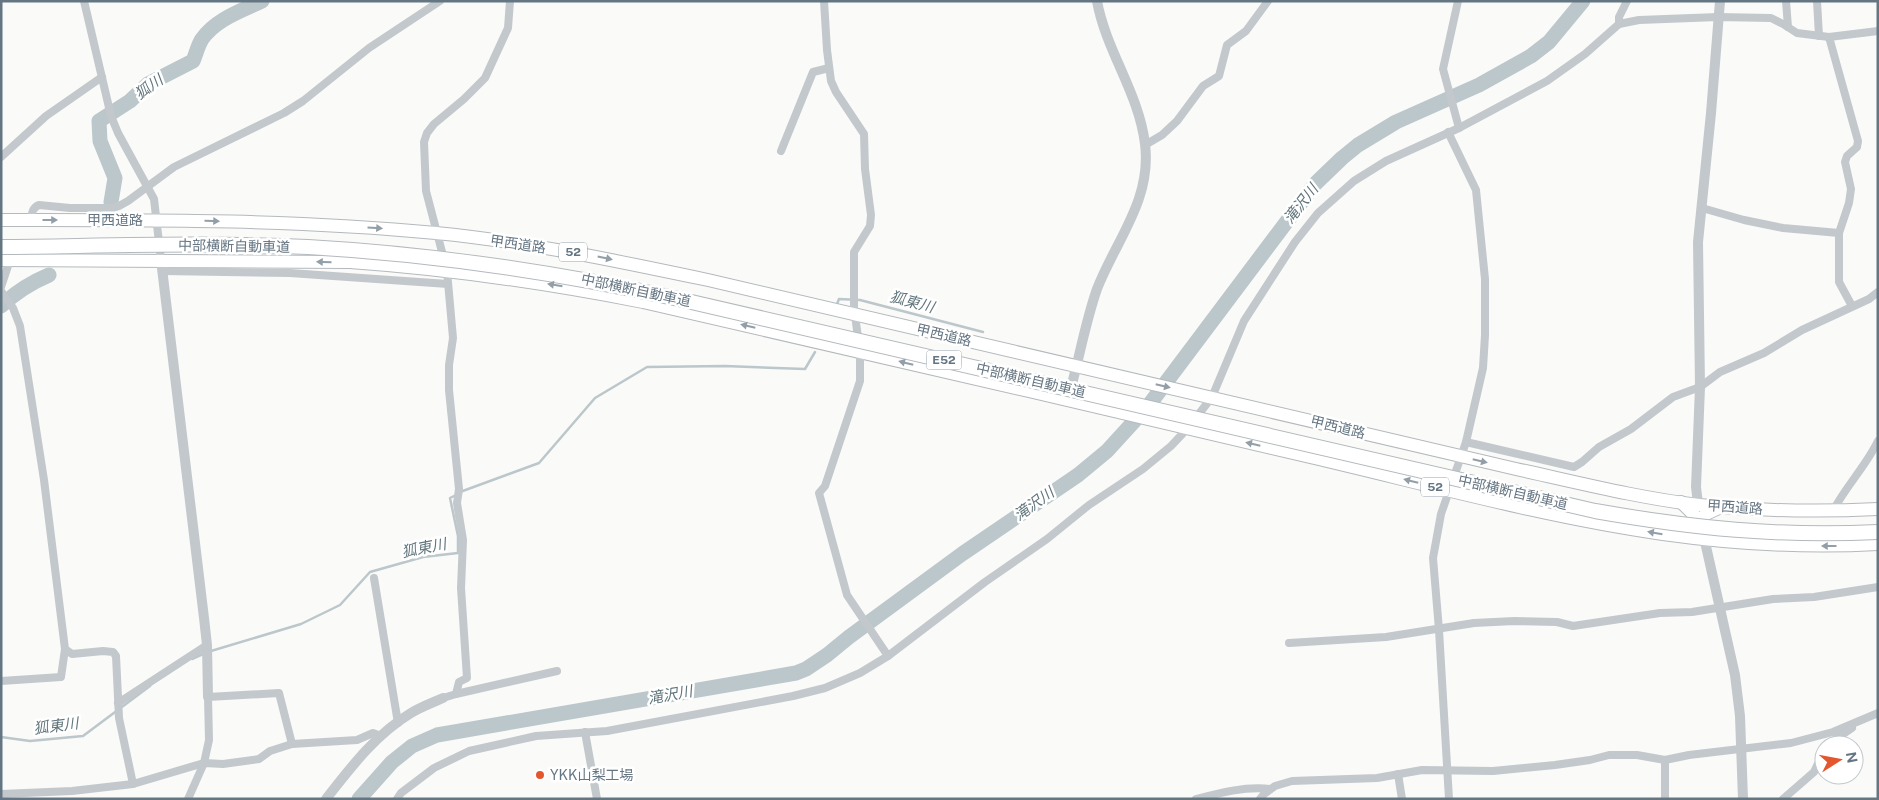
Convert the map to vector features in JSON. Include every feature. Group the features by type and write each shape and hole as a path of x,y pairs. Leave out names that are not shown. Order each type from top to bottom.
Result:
{"highway":[{"name":"甲西道路","path":"1,220 156,219 330,225 438,233 513,242 581,254 855,311 1077,366 1574,482 1697,505 1833,511 1878,509"},
{"name":"中部横断自動車道","path":"1,247 176,246 307,248 443,259 523,269 592,280 674,298 1595,511 1656,522 1718,530 1837,534 1878,532"},
{"name":"52","path":"5,260 162,265 350,262 447,271 546,284 643,302 1449,490 1598,522 1660,534 1704,539 1802,546 1878,544"},
{"path":"1681,502 1700,521 1706,514 1721,507"}],"street":[{"path":"84,1 111,116 118,133 154,199 207,645 209,740 204,763 188,799"},
{"path":"31,220 34,206 39,205 70,208 114,208 128,201 174,167 284,113 303,101 369,48 440,1"},
{"path":"456,694 459,682 467,678 461,588 463,540 457,502 459,489 450,390 449,365 453,338 447,271 426,191 424,142 427,133 434,124 464,99 485,78 508,28 510,1"},
{"path":"824,1 828,68 836,92 864,134 866,141 866,169 871,215 870,226 854,252 854,291 860,352 860,382 825,486 819,492 847,595 888,656"},
{"path":"1067,401 1096,291 1104,271 1133,216 1146,167 1145,145 1140,115 1109,43 1097,1"},
{"path":"1145,145 1162,135 1177,121 1203,86 1219,76 1227,45 1246,31 1268,1"},
{"path":"1458,1 1443,70 1458,127"},
{"path":"1620,24 1620,17 1627,1"},
{"path":"1720,1 1698,251 1700,387 1696,487 1700,521 1735,675 1742,748 1743,799"},
{"path":"1786,1 1788,27"},
{"path":"1817,1 1819,36"},
{"path":"397,799 412,784 434,768 469,751 536,736 607,731 801,694 825,688 860,673 888,656 985,582 1047,539 1089,505 1143,469 1171,446 1212,397 1244,321 1294,242 1318,212 1354,181 1386,161 1547,82 1585,54 1620,24 1639,20 1718,17 1771,18 1797,33 1819,36 1829,37 1878,31"},
{"path":"1829,37 1858,140 1857,147 1847,156 1846,162 1851,189 1839,233 1840,282 1852,306"},
{"path":"781,151 813,72 828,68"},
{"path":"1,157 46,116 102,77"},
{"path":"1448,132 1476,190 1485,278 1483,368 1466,442 1441,514 1433,558 1449,799"},
{"path":"1702,208 1744,220 1783,228 1839,233"},
{"path":"1,287 5,260"},
{"path":"162,265 290,272 448,284"},
{"path":"1,291 13,308 20,326 44,480 65,649 61,677 1,681"},
{"path":"1466,442 1574,467 1599,447 1631,429 1665,402 1700,387 1720,372 1764,353 1802,330 1878,292"},
{"path":"1833,511 1843,492 1878,441"},
{"path":"374,578 398,723"},
{"path":"1289,643 1386,637 1474,623 1514,621 1558,622 1573,626 1660,613 1692,612 1720,606 1878,587"},
{"path":"118,703 207,645"},
{"path":"65,649 72,654 103,651 113,652 116,656 119,718 133,784"},
{"path":"326,799 361,755 381,736 410,714 443,698 456,694 557,672"},
{"path":"208,697 280,693 292,744"},
{"path":"1260,799 1270,789 1292,781 1377,778 1422,770 1502,770 1555,765 1609,755 1637,755 1664,760 1742,748 1791,743 1833,732 1878,713"},
{"path":"1842,735 1864,720"},
{"path":"585,732 597,799"},
{"path":"1,794 72,791 133,784 204,763 223,764 259,759 270,751 292,744 356,740 373,733 381,736"},
{"path":"1664,760 1665,799"},
{"path":"1783,799 1814,772"},
{"path":"1398,774 1402,799"},
{"path":"1196,799 1239,790 1270,789"}],"waterway":[{"name":"狐川","path":"111,202 115,178 100,141 99,121 130,101 148,84 193,61 202,39 214,26 229,16 262,1"},
{"name":"滝沢川","path":"359,799 392,762 412,746 437,735 796,673 806,669 962,554 1078,475 1107,451 1149,405 1315,184 1342,158 1358,145 1396,122 1479,85 1531,56 1549,42 1583,1"},
{"name":"狐川","path":"1,306 24,288 49,275"},
{"name":"狐東川","path":"837,304 839,299 860,300 983,332"},
{"name":"狐東川","path":"460,492 539,463 595,398 647,367 725,366 805,369 815,352"},
{"name":"狐東川","path":"211,651 301,624 340,605 370,572 423,557 458,553 458,536 450,498 456,495"},
{"name":"狐東川","path":"192,659 203,654"},
{"name":"狐東川","path":"1,737 30,741 83,736 150,686"}],"place":[{"name":"YKK山梨工場","path":"540,775"}]}
